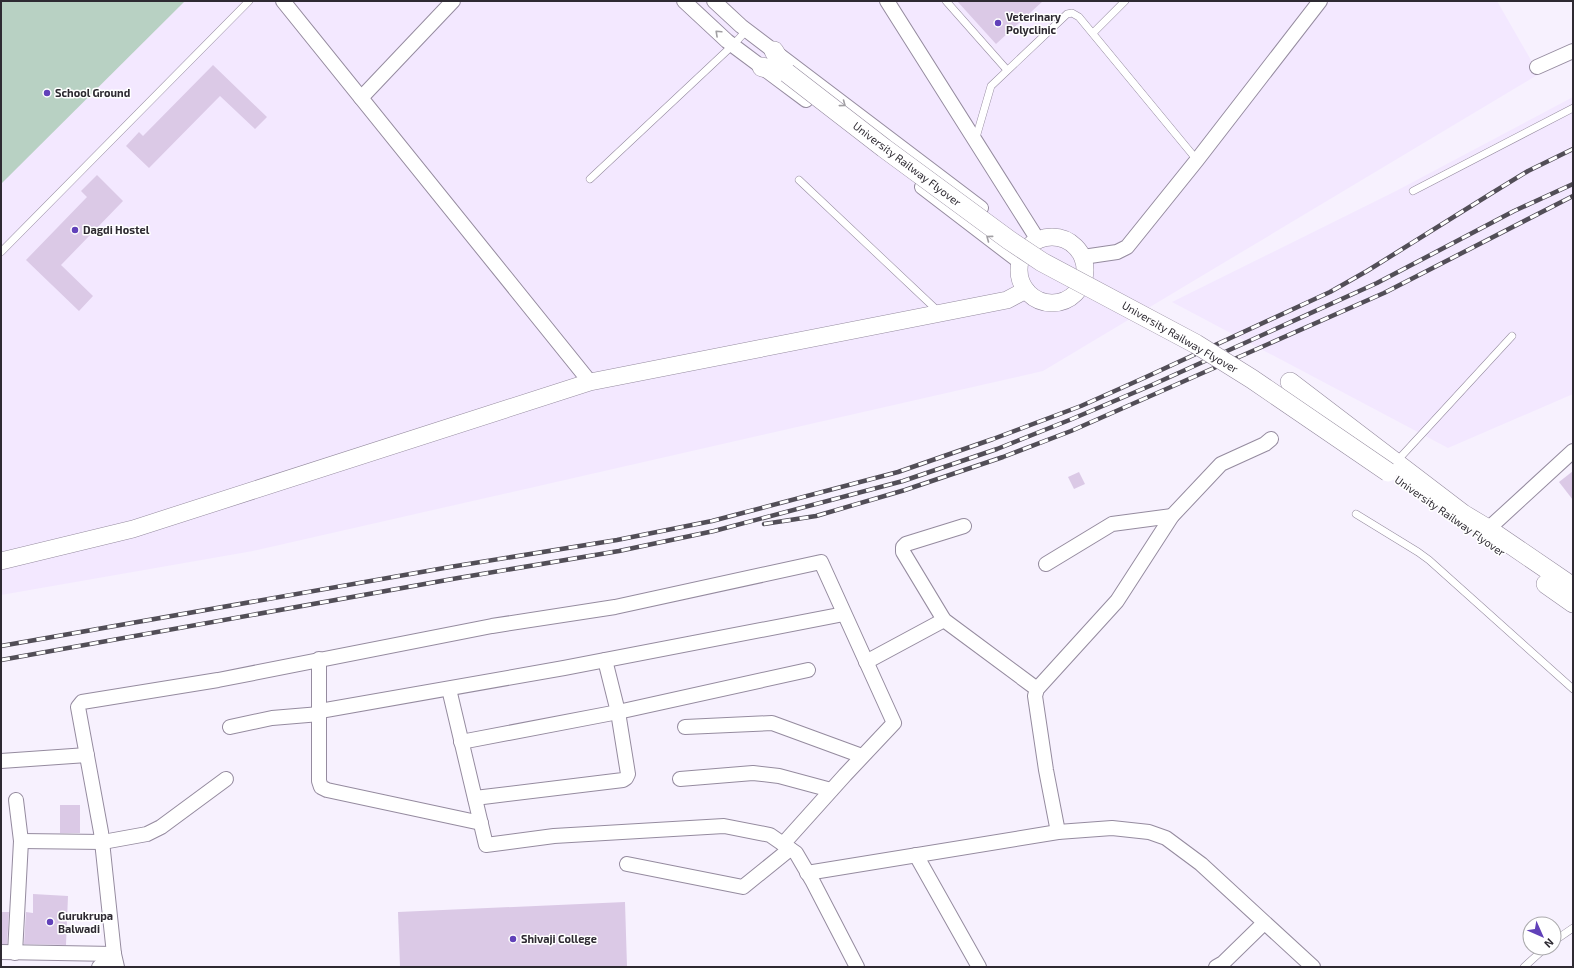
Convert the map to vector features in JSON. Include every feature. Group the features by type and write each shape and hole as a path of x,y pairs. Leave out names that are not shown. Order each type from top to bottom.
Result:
{"main road":[{"name":"University Railway Flyover","path":"774,51 787,73 884,148 1009,240 1042,262 1196,344 1252,379 1388,472 1573,603"},
{"name":"University Railway Flyover","path":"762,67 787,73"},
{"path":"1290,382 1463,514 1488,529 1573,587"}],"street":[{"path":"283,1 590,382"},
{"path":"361,98 453,1"},
{"path":"684,1 733,46 1020,262"},
{"path":"714,1 746,30 1034,242"},
{"path":"887,1 975,141 1034,242"},
{"path":"1083,257 1117,252 1127,247 1197,160 1320,1"},
{"path":"1537,67 1573,51"},
{"path":"1048,237 1058,237 1067,240 1075,246 1083,257 1085,273 1083,282 1078,291 1070,298 1061,302 1051,303 1033,297 1026,290 1021,281 1019,272 1020,262 1024,253 1034,242 1048,237"},
{"path":"1,561 134,529 590,382 1006,300 1026,290"},
{"path":"1058,832 1046,770 1035,696 1037,689 1117,601 1172,516 1222,464 1265,444 1271,439"},
{"path":"1488,529 1573,451"},
{"path":"1046,564 1112,524 1172,516"},
{"path":"964,526 906,544 903,547 903,552 944,620 1037,689"},
{"path":"115,960 102,842 78,707 82,702 218,680 492,626 615,607 821,562 894,723 831,790 787,847 743,886 627,864"},
{"path":"230,727 272,718 320,713 844,614"},
{"path":"866,662 944,620"},
{"path":"319,659 319,781 321,787 327,790 480,823"},
{"path":"475,798 623,780 626,778 628,774 618,712 605,660"},
{"path":"461,742 618,712 808,670"},
{"path":"449,689 486,845 554,836 724,826 770,835 796,853 857,967"},
{"path":"685,727 772,723 862,756"},
{"path":"1,761 87,755"},
{"path":"680,779 753,773 780,776 831,790"},
{"path":"21,841 102,842 147,834 154,831 226,779"},
{"path":"15,953 21,841 16,800"},
{"path":"807,872 1058,832 1112,828 1133,829 1149,832 1166,838 1201,864 1313,967"},
{"path":"916,855 979,967"},
{"path":"1216,967 1223,963 1264,923"},
{"path":"1,952 115,960"},
{"path":"99,967 115,960"}],"lane":[{"path":"1,252 249,1"},
{"path":"946,1 1007,70"},
{"path":"1093,33 1125,1"},
{"path":"975,141 991,86 1067,14 1072,13 1079,17 1093,33 1197,160"},
{"path":"590,179 733,46 746,30"},
{"path":"1413,191 1573,108"},
{"path":"799,180 940,313"},
{"path":"1396,462 1512,336"},
{"path":"1356,514 1429,560 1573,689"},
{"path":"1562,936 1573,928"},
{"path":"1524,967 1536,956"}],"shaded area":[{"path":"1,1 1497,1 1539,74 1043,371 253,551 1,595"},
{"path":"1573,97 1573,394 1448,448 1172,302 1396,191"}],"green space":[{"name":"School Ground","path":"1,1 185,1 1,184"}],"building":[{"name":"Veterinary Polyclinic","path":"957,1 1043,1 996,44"},
{"path":"213,65 267,117 255,129 220,96 149,168 126,146 139,132 143,136"},
{"name":"Dagdi Hostel","path":"97,175 123,201 61,265 93,296 79,311 26,260 87,197 81,191"},
{"path":"1573,471 1573,500 1559,482"},
{"path":"1079,472 1085,484 1074,489 1068,477"},
{"path":"60,805 80,805 80,833 60,833"},
{"name":"Gurukrupa Balwadi","path":"33,894 68,896 66,945 24,944 26,912 33,913"},
{"name":"Shivaji College","path":"625,902 627,967 400,967 398,912"},
{"path":"1,912 9,912 7,944 1,944"}],"railway":[{"path":"1,646 450,567 617,540 712,521 898,472 1081,406 1330,292 1367,271 1528,171 1573,149"},
{"path":"1,660 458,578 619,551 714,531 903,481 997,449 1152,385 1377,283 1514,211 1573,184"},
{"path":"764,524 816,516 905,490 1003,457 1071,431 1384,293 1573,196"}],"place":[{"name":"Veterinary Polyclinic","path":"998,23"},
{"name":"School Ground","path":"47,93"},
{"name":"Dagdi Hostel","path":"75,230"},
{"name":"Gurukrupa Balwadi","path":"50,922"},
{"name":"Shivaji College","path":"513,939"}]}
